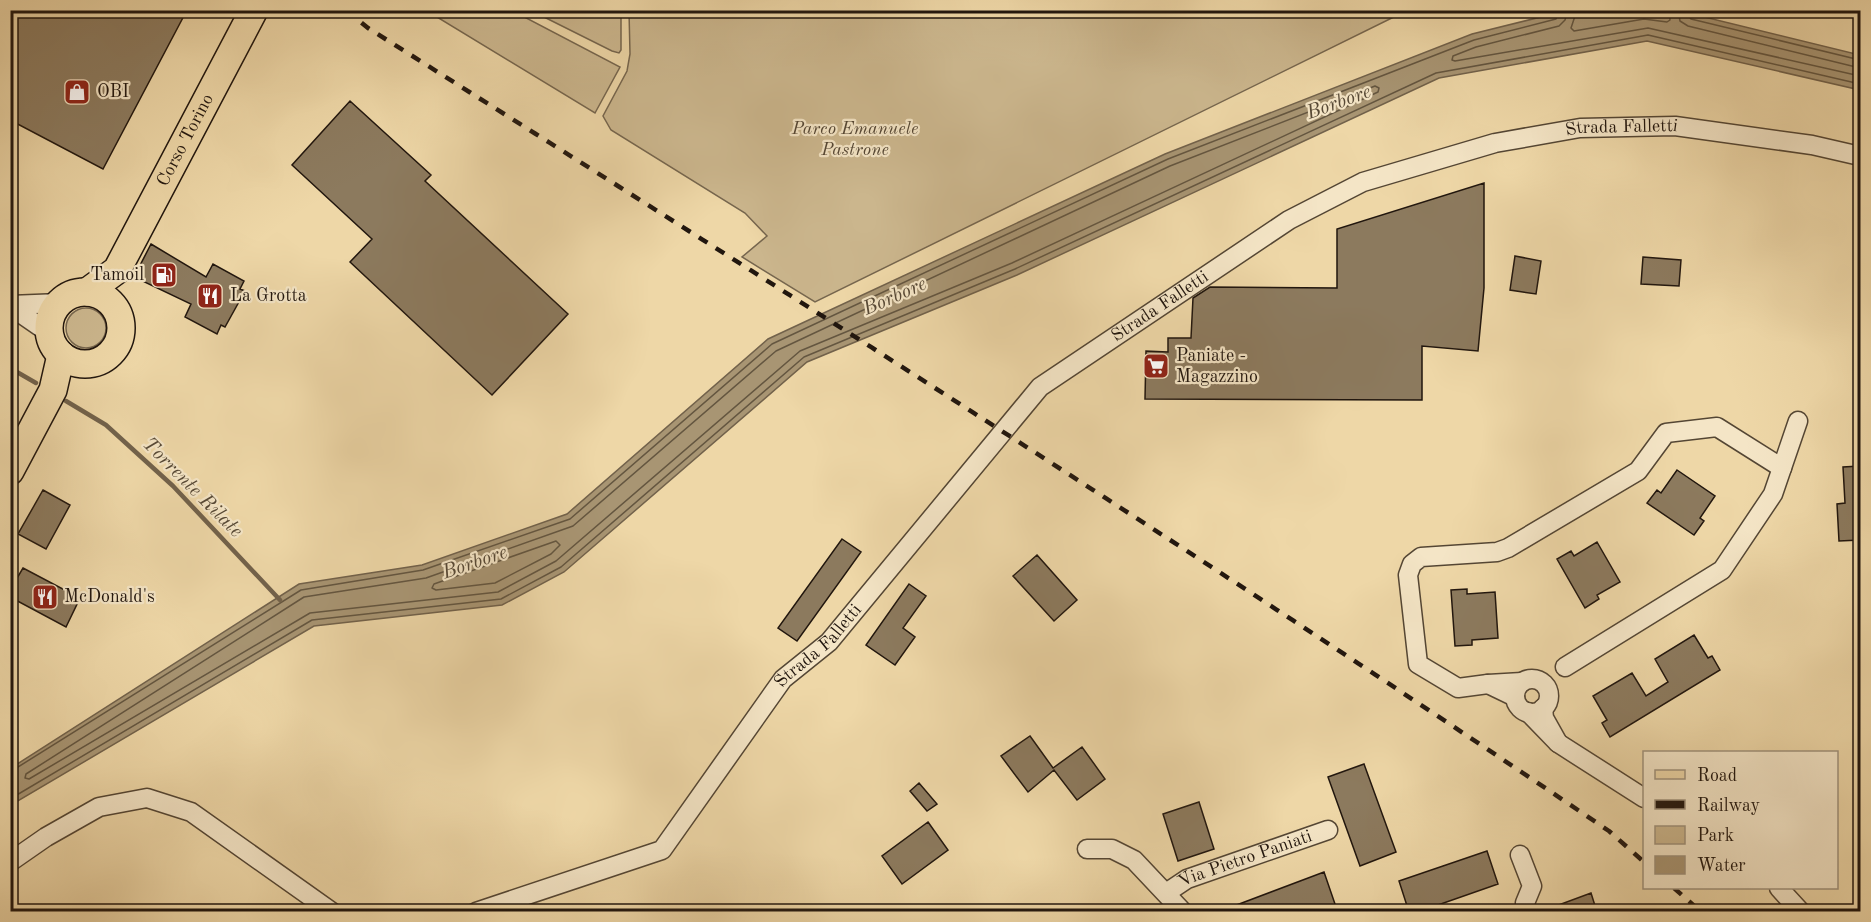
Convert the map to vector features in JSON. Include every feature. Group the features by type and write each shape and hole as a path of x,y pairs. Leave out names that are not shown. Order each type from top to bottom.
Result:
{"main road":[{"name":"Corso Torino","path":"73,359 103,358 118,342 120,320 113,306 117,270 254,10"},
{"name":"Corso Torino","path":"60,303 68,297 87,292 117,270"},
{"path":"87,292 102,296 113,306"},
{"path":"10,471 53,390 73,359 54,347 49,328 54,310 60,303"}],"street":[{"name":"Strada Falletti","path":"476,912 662,850 783,679 829,642 1041,387 1289,220 1363,182 1495,143 1580,128 1675,126 1812,145 1860,156"},
{"path":"10,306 60,303"},
{"path":"10,306 39,326 49,328"},
{"path":"1532,696 1565,667 1722,570 1773,494 1798,421"},
{"path":"1643,797 1558,744 1532,696 1488,684 1458,688 1418,664 1408,575 1412,564 1421,557 1497,552 1508,548 1638,471 1666,433 1717,427 1782,468"},
{"path":"10,862 46,837 99,807 147,798 191,812 332,912"},
{"name":"Via Pietro Paniati","path":"1166,893 1187,879 1328,830"},
{"name":"Via Pietro Paniati","path":"1088,849 1112,849 1134,860 1183,912"},
{"path":"1520,855 1532,886 1525,903 1526,912"},
{"path":"1780,889 1801,912"}],"green space":[{"name":"Parco Emanuele Pastrone","path":"629,10 1406,11 815,302 742,257 767,236 745,213 611,130 603,116 627,71 630,54"},
{"path":"427,11 513,11 620,67 595,113"},
{"path":"532,11 621,11 621,50 619,53 612,51"},
{"path":"86,308 100,314 106,328 100,342 86,348 72,342 66,328 72,314"}],"water":[{"name":"Borbore","path":"1565,11 1680,11 1860,55 1860,90 1647,41 1439,78 1017,275 807,362 564,572 502,605 314,626 11,805 11,768 299,584 422,565 567,514 768,339 1165,154 1472,34"}],"building":[{"name":"OBI","path":"10,10 187,10 103,169 10,120"},
{"path":"350,101 431,175 425,181 568,314 492,395 350,262 372,239 292,165"},
{"path":"1484,183 1484,288 1478,351 1422,346 1422,400 1145,399 1146,351 1168,352 1168,338 1191,338 1193,298 1210,287 1337,288 1337,229"},
{"path":"151,244 206,277 213,264 244,281 240,289 245,291 225,327 221,325 217,334 185,317 191,304 134,277"},
{"path":"1515,256 1541,261 1536,294 1510,290"},
{"path":"1643,257 1681,260 1679,286 1641,284"},
{"path":"1860,466 1860,540 1839,541 1837,504 1845,503 1843,467"},
{"path":"1677,470 1715,496 1700,518 1704,521 1694,535 1647,503 1657,490 1661,493"},
{"path":"43,490 70,505 46,549 18,534"},
{"path":"842,539 861,552 797,641 778,628"},
{"path":"1597,542 1620,582 1597,595 1599,599 1585,608 1557,559 1571,551 1574,556"},
{"path":"1037,555 1077,600 1054,621 1013,576"},
{"name":"McDonald's","path":"23,568 80,598 66,627 10,597 10,590"},
{"path":"909,584 926,596 903,628 915,637 895,665 866,645"},
{"path":"1467,589 1467,594 1495,592 1498,638 1472,640 1472,645 1455,646 1451,590"},
{"path":"1694,635 1708,658 1712,656 1720,670 1610,737 1602,723 1607,720 1593,696 1632,673 1646,696 1668,682 1655,659"},
{"path":"1030,736 1053,768 1082,747 1105,779 1077,800 1054,770 1028,792 1001,756"},
{"path":"1364,764 1396,852 1360,866 1328,777"},
{"path":"919,783 937,804 927,811 910,791"},
{"path":"1199,802 1214,849 1178,861 1163,814"},
{"path":"928,822 948,850 902,884 882,856"},
{"path":"1487,851 1498,884 1418,912 1409,912 1399,881"},
{"path":"1324,872 1335,904 1313,912 1218,912"},
{"path":"1591,893 1597,912 1545,912 1545,910"}],"waterway":[{"name":"Torrente Rilate","path":"10,368 36,383"},
{"name":"Torrente Rilate","path":"66,401 106,425 173,486 280,600"}],"railway":[{"path":"346,10 368,28 836,325 1302,626 1609,831 1643,861"},
{"path":"1675,889 1701,912"}],"place":[{"name":"OBI","path":"77,92"},
{"name":"Tamoil","path":"164,275"},
{"name":"La Grotta","path":"210,296"},
{"name":"Paniate - Magazzino","path":"1156,366"},
{"name":"McDonald's","path":"45,597"}]}
